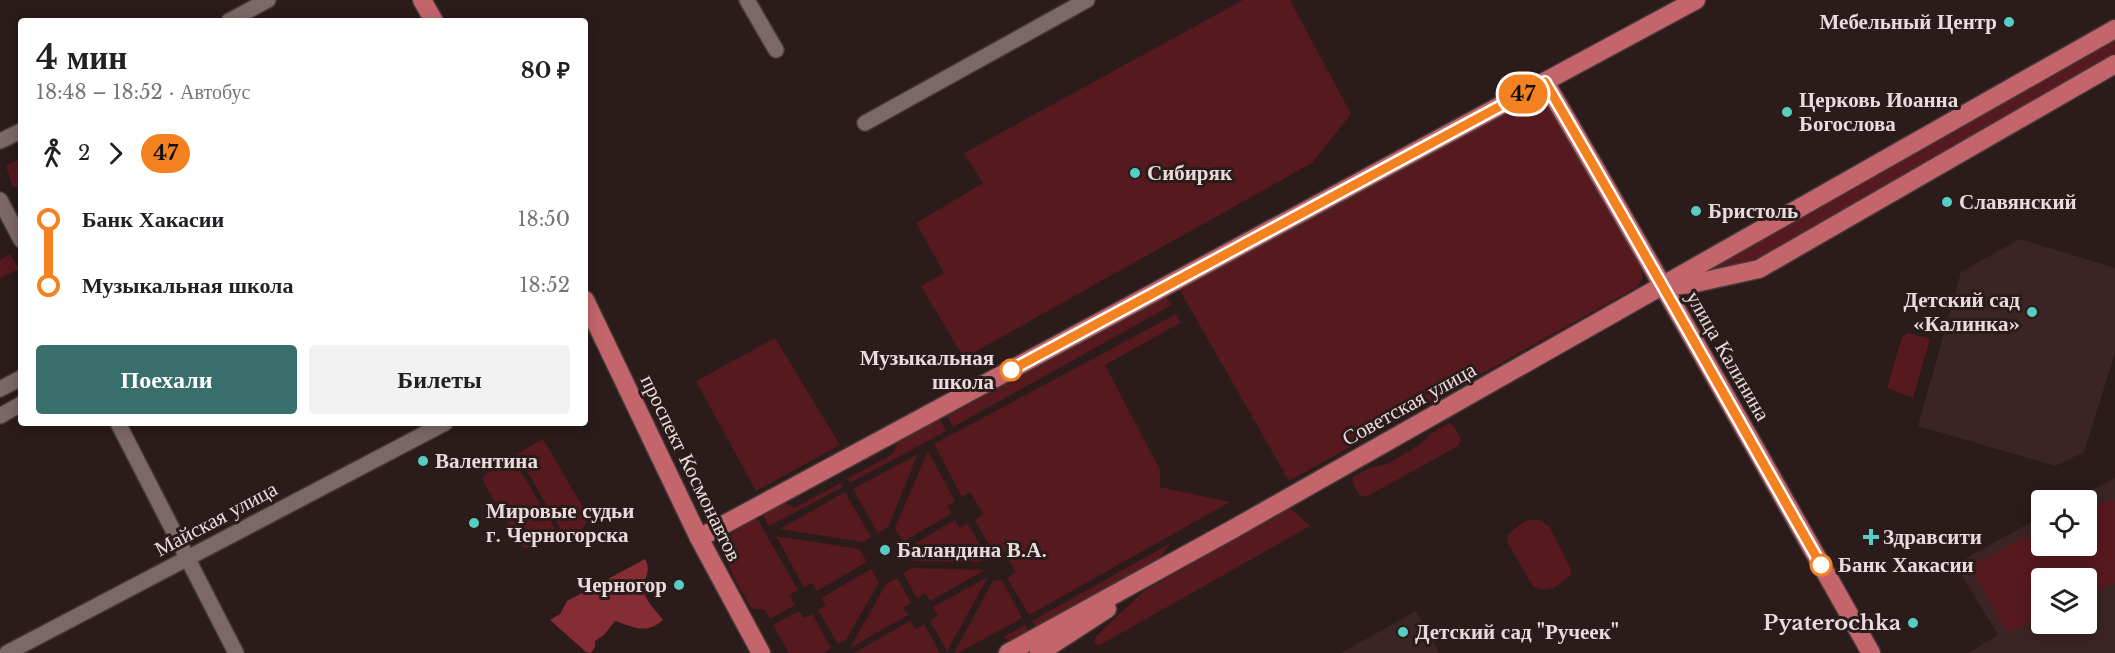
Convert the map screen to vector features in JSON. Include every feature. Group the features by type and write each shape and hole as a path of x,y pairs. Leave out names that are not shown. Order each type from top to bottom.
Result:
{"main road":[{"path":"422,0 432,18"},
{"path":"699,538 1696,0"},
{"name":"Советская улица","path":"1008,653 1177,560 2115,29"},
{"name":"Советская улица","path":"1663,286 1691,284 1759,269 2115,64"},
{"name":"улица Калинина","path":"1545,82 1871,653"},
{"name":"проспект Космонавтов","path":"588,306 699,538 761,653"},
{"name":"Советская улица","path":"1039,653 1177,560"}],"street":[{"path":"235,18 268,0"},
{"path":"747,0 776,50"},
{"path":"865,123 1088,0"},
{"path":"0,141 18,132"},
{"path":"0,200 18,234"},
{"path":"0,389 18,380"},
{"path":"0,416 18,406"},
{"path":"120,426 236,653"},
{"name":"Майская улица","path":"7,653 190,563 440,426"}],"shaded area":[{"name":"Сибиряк","path":"1243,0 1290,0 1351,114 1312,163 964,358 921,286 944,273 916,223 983,183 964,153"},
{"path":"2115,37 2115,57 1765,255 1741,264 1695,275"},
{"path":"1526,100 1541,100 1551,108 1639,263 1643,278 1637,287 1289,481 1178,287"},
{"path":"18,160 18,186 13,187 6,166"},
{"name":"Детский сад «Калинка»","path":"2020,239 2115,268 2115,353 2084,452 2055,466 1918,426 1961,272"},
{"path":"10,254 18,269 0,278 0,260"},
{"path":"1167,297 1172,305 953,427 947,416"},
{"path":"1176,314 1180,323 1105,365 1160,470 1160,487 1230,502 1029,615 1007,578 1016,572 1003,550 994,554 975,520 983,514 970,492 962,497 934,444"},
{"path":"1908,333 1930,339 1913,398 1887,388 1902,337"},
{"path":"775,338 840,445 756,491 696,381"},
{"path":"940,419 946,431 850,483 847,479 893,454 898,442"},
{"path":"1449,423 1454,426 1461,440 1458,446 1366,497 1359,495 1352,481 1353,477 1369,468 1387,464 1420,445 1430,434"},
{"path":"543,439 584,509 587,522 580,531 566,539 517,454"},
{"path":"928,451 955,501 947,506 952,513 903,542 895,528"},
{"path":"918,454 888,527 878,533 853,489"},
{"path":"514,460 556,530 554,534 526,549 522,547 483,478 486,474"},
{"path":"2115,478 2115,653 1968,653 1998,635 1955,564 2031,522 2031,556 2097,556 2097,490 2093,490"},
{"path":"841,483 843,487 769,526 761,512 781,503 794,508"},
{"path":"845,492 871,537 863,542 780,529"},
{"path":"2115,501 2115,583 2097,591 2097,568 2031,568 2031,622 2007,633 1970,566 2031,534 2031,556 2097,556 2097,504"},
{"path":"1290,508 1310,526 1100,645 1094,644 1096,636 1144,591"},
{"path":"755,515 798,590 789,595 795,605 770,619 764,609 752,609 727,559 726,547 730,536 739,526"},
{"path":"955,520 960,528 968,524 988,558 980,562 914,561 907,548"},
{"path":"1528,520 1539,520 1549,526 1571,569 1571,575 1548,589 1538,589 1533,586 1508,544 1507,536"},
{"path":"776,536 859,549 867,562 817,591 812,583 804,587"},
{"path":"1171,543 1158,559 1036,628 1032,621"},
{"path":"645,559 648,569 644,592 649,603 663,620 657,625 640,628 615,621 604,635 595,641 595,647 591,653 586,652 550,620 560,614 567,601"},
{"path":"911,568 985,570 930,601 925,593 917,598 903,573"},
{"path":"871,569 879,582 846,640 838,644 818,610 826,606 821,598"},
{"path":"988,577 947,651 930,621 938,616 933,607"},
{"path":"897,578 911,603 903,608 908,615 850,648 886,584"},
{"path":"1002,580 1022,618 958,653 954,653 993,581"},
{"path":"799,611 804,618 812,614 831,648 823,653 789,653 773,625"},
{"name":"Детский сад \"Ручеек\"","path":"1416,611 1439,653 1341,653"},
{"path":"910,621 916,629 924,624 940,653 854,653"},
{"path":"1025,625 1029,631 1011,641 1003,637"}],"bus line":[{"name":"47","path":"1011,370 1545,82 1821,565"}],"place":[{"name":"Мебельный Центр","path":"2009,22"},
{"name":"Церковь Иоанна Богослова","path":"1787,112"},
{"name":"Сибиряк","path":"1135,173"},
{"name":"Славянский","path":"1947,202"},
{"name":"Бристоль","path":"1696,211"},
{"name":"Детский сад «Калинка»","path":"2032,312"},
{"name":"Музыкальная школа","path":"1011,370"},
{"name":"Валентина","path":"423,461"},
{"name":"Мировые судьи г. Черногорска","path":"474,523"},
{"name":"Здравсити","path":"1871,537"},
{"name":"Баландина В.А.","path":"885,550"},
{"name":"Банк Хакасии","path":"1821,565"},
{"name":"Черногор","path":"679,585"},
{"name":"Pyaterochka","path":"1913,623"},
{"name":"Детский сад \"Ручеек\"","path":"1403,632"}]}
